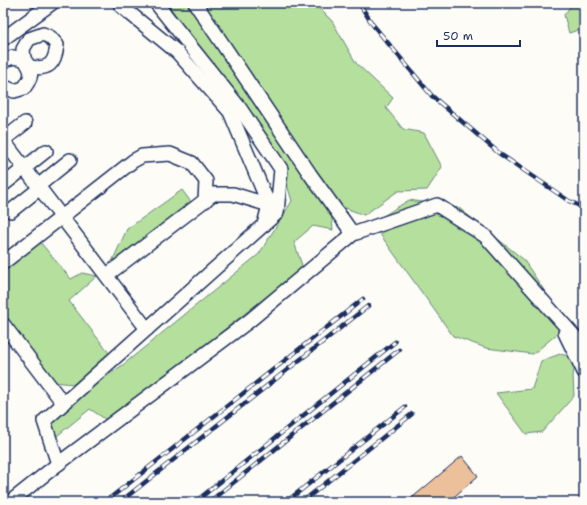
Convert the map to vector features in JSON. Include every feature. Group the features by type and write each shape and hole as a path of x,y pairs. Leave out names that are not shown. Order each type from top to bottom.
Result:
{"lane":[{"path":"3,39 52,3"},
{"path":"120,3 121,6 177,52 230,112 268,205 264,225"},
{"path":"58,464 44,421 277,213 281,169 238,106 156,3"},
{"path":"195,3 310,174 353,234"},
{"path":"3,62 13,57 27,63 31,79 24,88 14,91 3,86"},
{"path":"25,123 3,140 147,329"},
{"path":"3,185 46,151"},
{"path":"3,263 133,161 142,156 170,154 192,163 206,181 205,200"},
{"path":"10,211 70,160"},
{"path":"107,275 213,194 233,194 268,205"},
{"path":"10,502 58,464 249,321 353,234 437,205 485,236 584,347"},
{"path":"560,320 584,372"},
{"path":"3,324 63,403"}],"green space":[{"path":"167,3 188,3 203,23 331,208 333,230 313,226 294,242 303,268 108,421 90,409 52,440 50,416 124,364 259,254 292,201 280,162"},
{"path":"201,3 314,3 332,21 356,63 393,98 386,108 403,129 424,133 442,167 427,190 398,191 364,215 340,206"},
{"path":"573,3 584,3 584,28 569,33 564,15"},
{"path":"182,190 191,202 111,264 127,229"},
{"path":"409,200 459,208 523,259 558,311 563,329 533,354 486,348 453,336 372,223"},
{"path":"40,242 71,279 82,273 97,276 69,301 109,353 74,384 53,382 3,317 3,283 5,281 3,279 3,269"},
{"path":"560,354 576,358 573,376 574,396 542,432 526,434 496,393 532,389 541,361"}],"building":[{"path":"462,456 478,476 448,502 407,502"}],"railway":[{"path":"359,3 373,25 432,96 500,154 569,201 584,208"},
{"path":"105,502 363,299"},
{"path":"120,502 368,306"},
{"path":"195,502 395,342"},
{"path":"209,502 399,350"},
{"path":"286,502 405,407"},
{"path":"302,502 412,414"}]}
